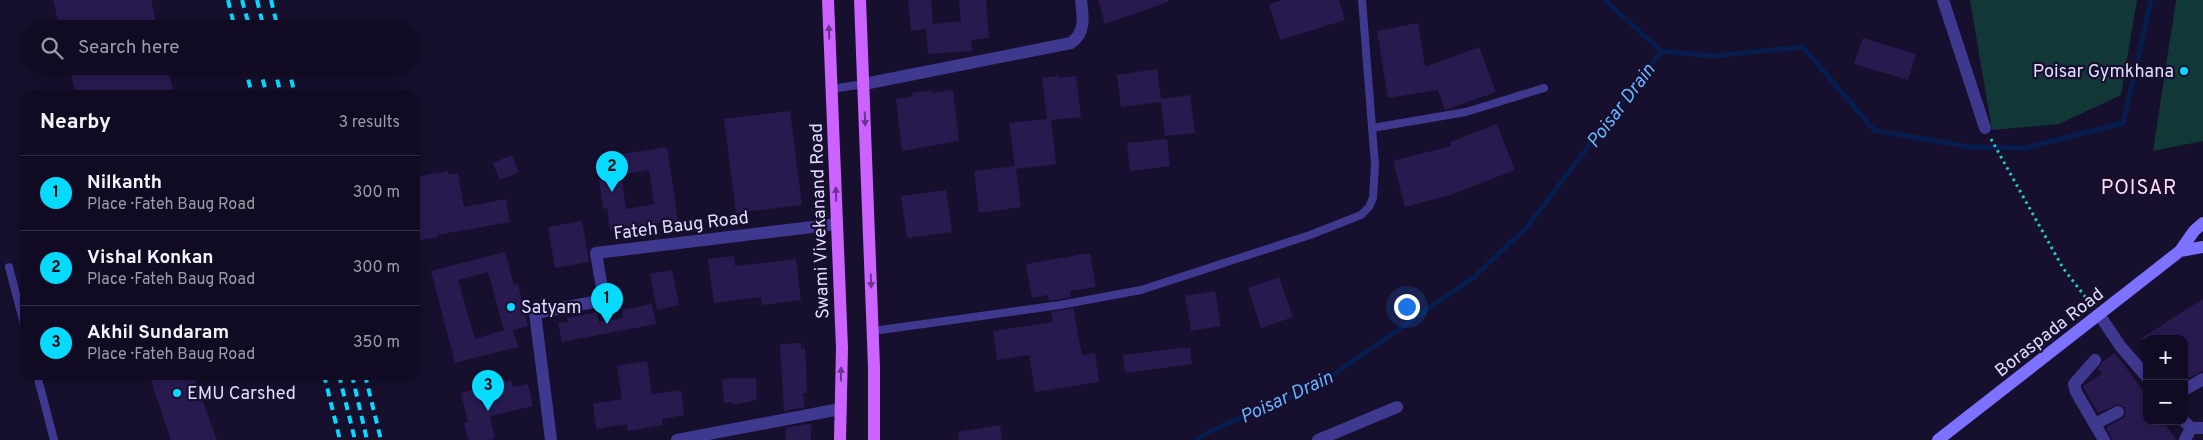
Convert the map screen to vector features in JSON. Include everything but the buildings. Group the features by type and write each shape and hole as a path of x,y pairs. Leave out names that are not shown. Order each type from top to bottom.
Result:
{"main road":[{"name":"Swami Vivekanand Road","path":"828,0 842,348 840,440"},
{"path":"860,0 873,331 874,440"},
{"name":"Boraspada Road","path":"1938,440 2100,316 2180,251 2194,231 2203,223"},
{"name":"Boraspada Road","path":"2180,251 2203,247"}],"street":[{"path":"864,84 1071,43 1080,36 1082,29 1081,0"},
{"path":"1943,0 1985,128"},
{"name":"Fateh Baug Road","path":"551,440 535,313 604,300 596,253 837,224"},
{"path":"2100,316 2121,347 2143,372"},
{"path":"2095,360 2074,384 2076,392 2104,440"},
{"path":"2188,388 2203,379"},
{"path":"1318,440 1397,407"},
{"path":"677,440 840,409"},
{"path":"2095,424 2118,412"}],"lane":[{"path":"873,331 1060,306 1141,290 1310,235 1360,214 1369,207 1373,198 1375,165 1362,0"},
{"path":"831,89 864,84"},
{"path":"1372,128 1466,112 1544,88"},
{"path":"9,267 20,309"},
{"path":"38,380 54,440"}],"path":[{"path":"1985,128 2005,168 2063,268 2100,316"}],"green space":[{"path":"1970,0 2137,0 2121,95 2059,124 1992,130"},
{"name":"Poisar Gymkhana","path":"2176,0 2203,0 2203,141 2153,151"}],"waterway":[{"path":"1605,0 1661,51"},
{"name":"Poisar Drain","path":"1196,440 1210,431 1320,384 1474,277 1527,227 1661,51 1713,56 1803,47 1874,130 1970,147 2026,148 2123,123 2151,0"}],"railway":[{"path":"228,0 233,20"},
{"path":"242,0 248,20"},
{"path":"257,0 262,20"},
{"path":"271,0 276,20"},
{"path":"247,75 251,90"},
{"path":"261,75 266,90"},
{"path":"276,75 280,90"},
{"path":"290,75 294,90"},
{"path":"325,380 340,440"},
{"path":"340,380 355,440"},
{"path":"353,380 367,440"},
{"path":"366,380 381,440"}],"place":[{"name":"Poisar Gymkhana","path":"2184,71"},
{"name":"Vishal Konkan","path":"612,192"},
{"name":"Satyam","path":"511,307"},
{"name":"Nilkanth","path":"607,324"},
{"name":"EMU Carshed","path":"177,393"},
{"name":"Akhil Sundaram","path":"488,411"}],"district":[{"name":"POISAR","path":"2139,187"}]}
